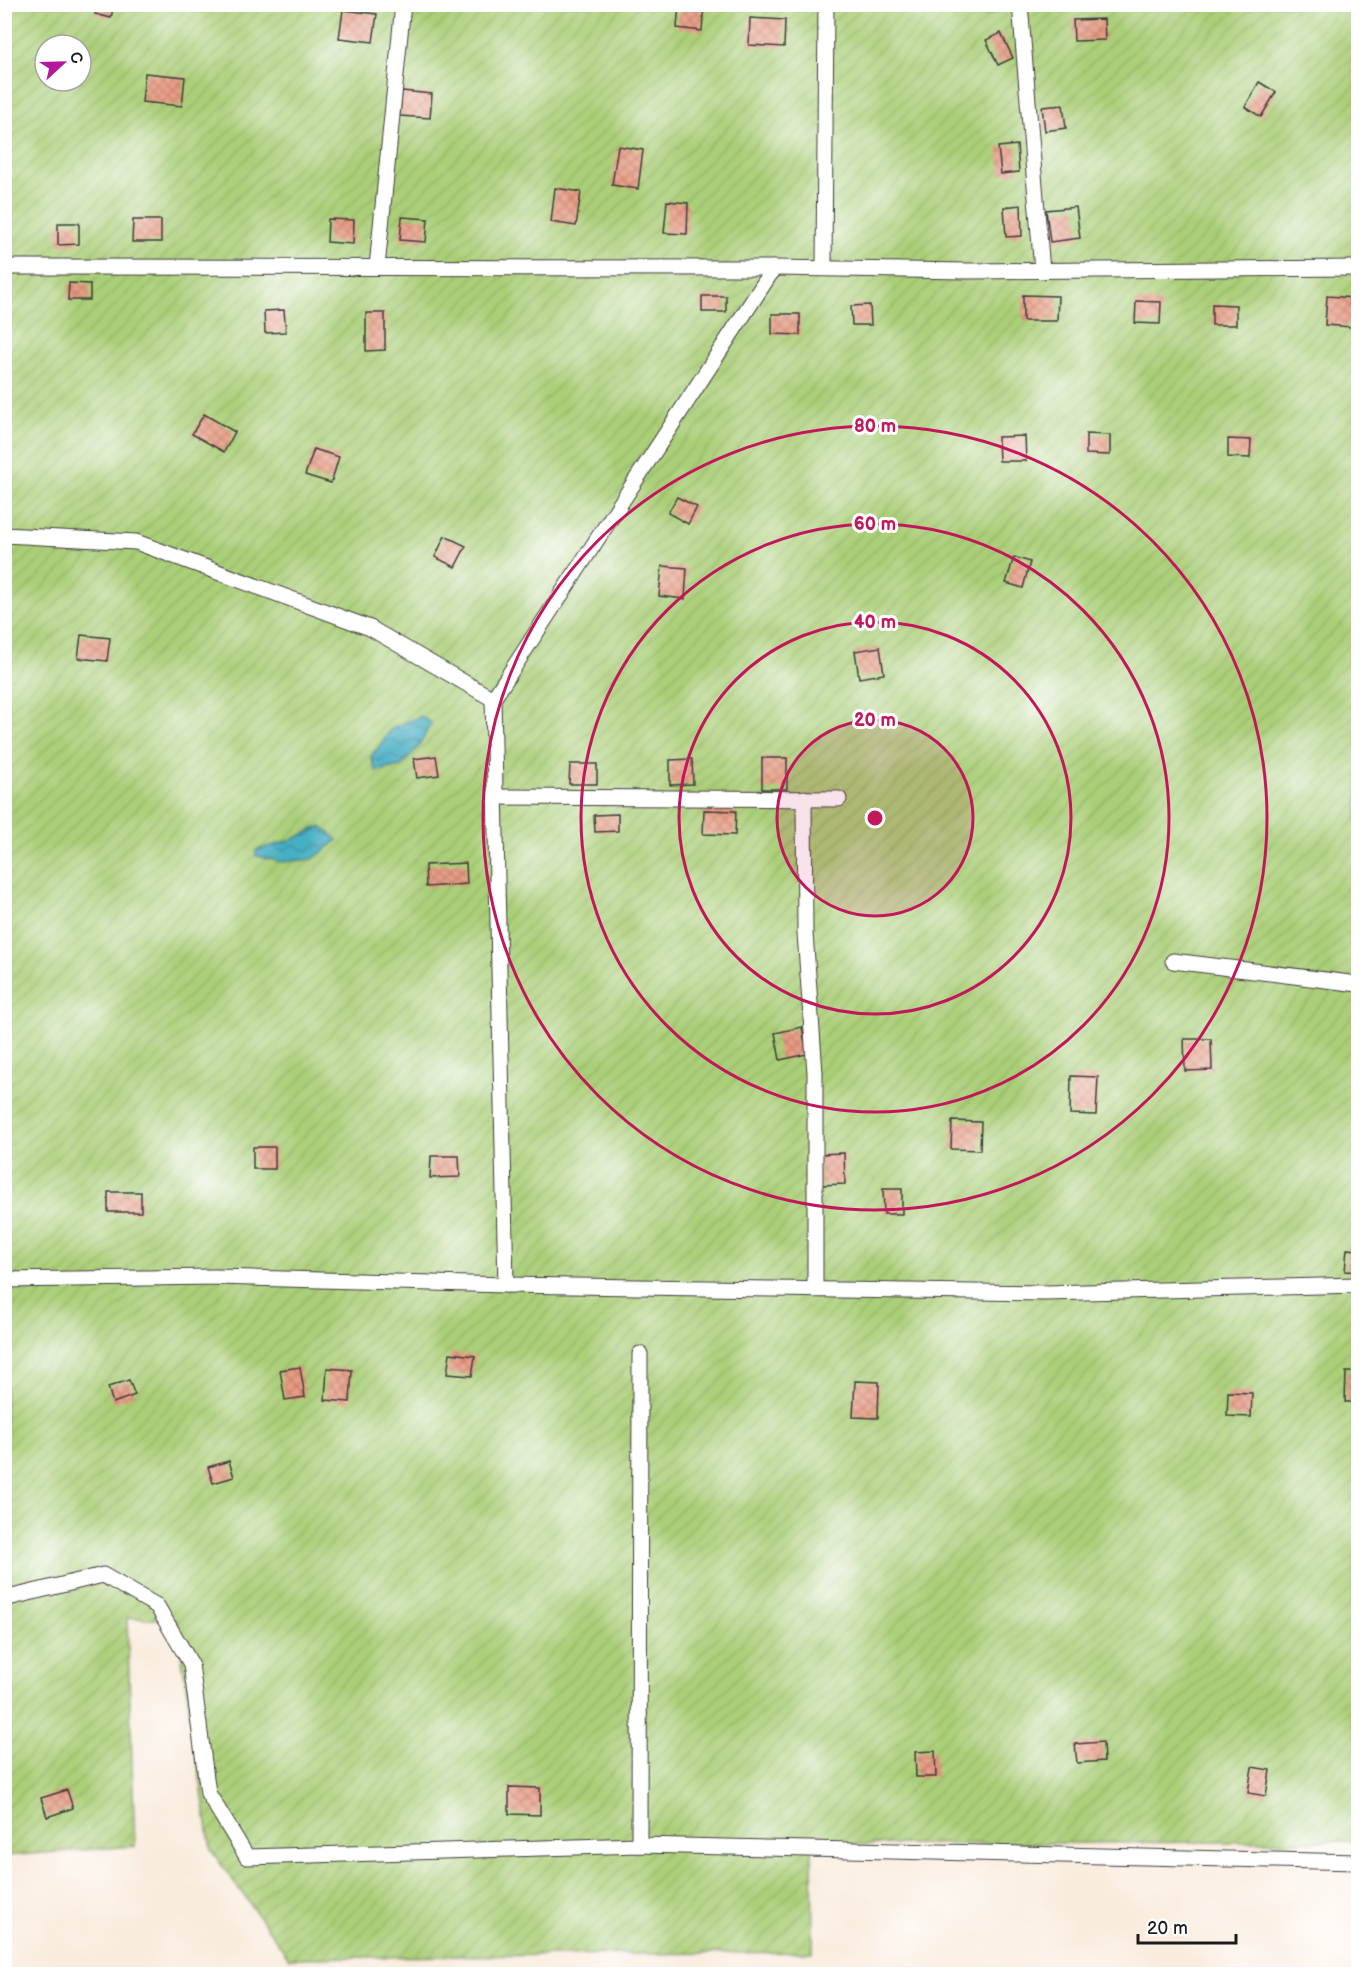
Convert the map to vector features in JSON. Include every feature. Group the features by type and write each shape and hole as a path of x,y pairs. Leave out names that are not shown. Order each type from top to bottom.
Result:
{"lane":[{"path":"376,267 403,4"},
{"path":"825,268 826,4"},
{"path":"1020,4 1042,271"},
{"path":"4,267 825,268 1042,271 1359,268"},
{"path":"506,1286 493,699 774,268"},
{"path":"4,535 136,542 370,628 493,699"},
{"path":"495,797 839,799"},
{"path":"804,798 804,933 815,1073 815,1290"},
{"path":"1173,961 1359,984"},
{"path":"4,1280 215,1277 506,1286 1046,1293 1359,1285"},
{"path":"639,1845 640,1354"},
{"path":"4,1599 103,1575 157,1606 191,1664 208,1793 248,1857 639,1845 1359,1862"}],"green space":[{"path":"5,5 1358,5 1358,1841 812,1845 813,1952 289,1958 211,1850 176,1620 127,1618 135,1846 5,1856"}],"water":[{"path":"421,716 431,723 419,746 401,766 376,771 371,757 392,728"},
{"path":"321,826 338,840 313,859 282,862 256,856 256,850 289,841"}],"building":[{"path":"97,4 114,4 111,18 95,14"},
{"path":"679,4 704,4 702,31 677,28"},
{"path":"984,4 1010,4 1010,11 985,12"},
{"path":"343,10 377,14 373,42 339,38"},
{"path":"750,18 785,20 784,47 749,45"},
{"path":"1104,19 1105,40 1074,41 1073,20"},
{"path":"1001,33 1013,58 998,65 986,40"},
{"path":"145,73 185,77 182,106 142,102"},
{"path":"1259,82 1276,92 1261,117 1245,107"},
{"path":"402,91 432,94 430,118 400,116"},
{"path":"1063,105 1066,128 1045,131 1042,107"},
{"path":"1017,145 1019,172 1001,174 998,147"},
{"path":"618,146 643,150 638,189 612,185"},
{"path":"555,188 581,192 576,226 551,222"},
{"path":"667,201 688,203 687,234 664,233"},
{"path":"1021,205 1022,236 1006,237 1004,207"},
{"path":"1076,207 1080,238 1050,242 1046,210"},
{"path":"402,217 428,219 426,242 400,240"},
{"path":"328,219 354,220 353,244 327,242"},
{"path":"133,220 161,220 161,242 132,242"},
{"path":"58,223 79,223 79,244 58,245"},
{"path":"69,283 90,284 90,300 68,300"},
{"path":"1023,295 1058,296 1057,321 1023,321"},
{"path":"702,296 726,296 726,312 702,312"},
{"path":"1327,296 1354,298 1352,327 1325,325"},
{"path":"1136,301 1161,302 1160,324 1135,323"},
{"path":"1212,304 1236,305 1236,325 1212,325"},
{"path":"870,305 871,325 852,325 851,306"},
{"path":"284,310 286,332 265,333 264,311"},
{"path":"366,313 385,313 385,350 366,351"},
{"path":"772,314 800,314 800,335 772,334"},
{"path":"204,414 235,432 224,452 192,434"},
{"path":"1086,434 1110,435 1110,455 1086,454"},
{"path":"1025,436 1026,461 999,461 998,437"},
{"path":"1228,439 1251,440 1250,458 1228,457"},
{"path":"314,449 339,457 331,483 305,475"},
{"path":"677,497 697,507 688,524 668,513"},
{"path":"445,536 466,546 455,567 435,557"},
{"path":"1014,557 1030,562 1023,588 1006,583"},
{"path":"662,566 687,568 685,599 659,596"},
{"path":"81,635 110,638 107,661 78,658"},
{"path":"880,647 884,674 859,678 855,651"},
{"path":"436,756 439,775 417,778 414,759"},
{"path":"762,758 787,758 787,789 762,789"},
{"path":"692,759 693,784 670,785 670,760"},
{"path":"570,764 597,764 597,784 569,784"},
{"path":"704,810 736,811 735,835 703,834"},
{"path":"618,814 618,831 595,832 594,815"},
{"path":"466,863 467,884 426,887 425,865"},
{"path":"802,1027 807,1054 780,1060 775,1033"},
{"path":"1184,1039 1211,1039 1212,1070 1185,1071"},
{"path":"1071,1076 1098,1077 1096,1115 1070,1114"},
{"path":"952,1121 981,1122 980,1150 951,1149"},
{"path":"253,1147 275,1147 275,1169 253,1169"},
{"path":"844,1153 845,1184 819,1185 818,1154"},
{"path":"431,1156 459,1156 460,1177 430,1178"},
{"path":"883,1189 902,1189 902,1214 884,1214"},
{"path":"108,1192 141,1192 141,1212 108,1212"},
{"path":"1347,1249 1358,1250 1358,1272 1345,1271"},
{"path":"450,1353 475,1356 472,1376 447,1374"},
{"path":"300,1367 305,1397 285,1400 280,1370"},
{"path":"327,1368 352,1370 350,1402 325,1400"},
{"path":"1346,1372 1358,1372 1358,1402 1345,1402"},
{"path":"129,1380 135,1395 113,1403 108,1387"},
{"path":"855,1381 879,1382 878,1418 853,1417"},
{"path":"1228,1392 1252,1393 1251,1417 1227,1416"},
{"path":"229,1461 234,1477 213,1483 208,1467"},
{"path":"1103,1742 1104,1761 1077,1763 1075,1744"},
{"path":"935,1751 936,1777 916,1777 915,1752"},
{"path":"1252,1767 1270,1770 1266,1796 1248,1793"},
{"path":"509,1787 540,1788 540,1815 509,1814"},
{"path":"67,1790 73,1808 47,1817 41,1798"}]}
